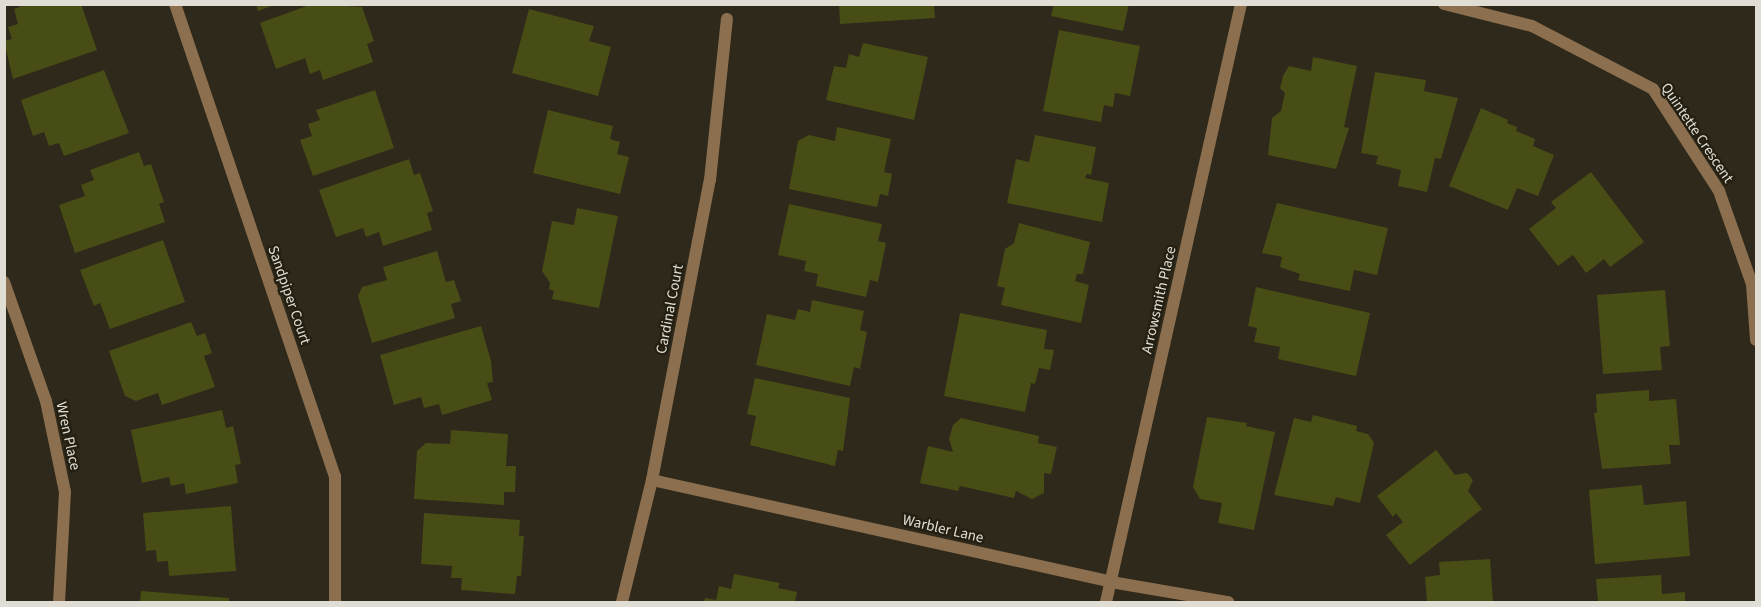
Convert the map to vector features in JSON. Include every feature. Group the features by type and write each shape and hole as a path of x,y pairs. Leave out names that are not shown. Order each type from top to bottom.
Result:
{"street":[{"name":"Sandpiper Court","path":"175,4 335,476 335,603"},
{"name":"Arrowsmith Place","path":"1106,603 1241,4"},
{"name":"Quintette Crescent","path":"1444,4 1532,26 1653,90 1719,191 1752,284 1756,340"},
{"name":"Cardinal Court","path":"622,603 652,480 710,180 727,19"},
{"name":"Wren Place","path":"4,282 46,401 65,492 59,603"},
{"name":"Warbler Lane","path":"652,480 1111,582 1228,603"}],"building":[{"path":"26,4 81,4 97,50 13,79 4,41 12,39 8,27 18,24 14,9"},
{"path":"256,4 274,4 274,5 258,11"},
{"path":"312,4 362,7 374,41 367,44 373,62 323,80 320,70 310,74 305,58 276,69 260,23"},
{"path":"839,4 934,4 935,18 840,24"},
{"path":"1054,4 1129,4 1123,31 1051,16"},
{"path":"529,9 594,26 589,41 611,47 598,96 512,73"},
{"path":"1059,30 1140,46 1130,96 1115,93 1113,107 1104,105 1101,122 1043,111"},
{"path":"863,43 928,57 914,120 826,100 834,66 846,68 849,54 859,57"},
{"path":"1313,57 1357,66 1344,127 1349,128 1336,169 1268,155 1272,118 1281,111 1285,93 1280,88 1283,76 1289,66 1311,71"},
{"path":"104,70 129,133 64,156 59,143 49,146 44,132 33,136 21,100"},
{"path":"1375,72 1426,80 1424,91 1458,98 1441,159 1435,158 1427,192 1398,186 1401,170 1376,164 1378,156 1361,153"},
{"path":"375,90 394,148 313,176 300,140 312,136 308,124 320,120 316,110"},
{"path":"1481,108 1508,120 1507,123 1517,127 1516,131 1535,139 1533,146 1554,155 1538,196 1517,188 1508,210 1449,186"},
{"path":"548,110 613,126 610,139 620,142 617,154 629,157 620,194 533,173"},
{"path":"837,127 891,139 884,172 892,174 888,196 880,194 877,207 789,189 798,141 809,135 835,141"},
{"path":"1035,135 1096,147 1091,175 1087,174 1085,178 1109,183 1102,222 1007,203 1016,159 1029,162"},
{"path":"139,152 144,166 151,164 164,202 159,204 165,222 75,253 59,205 85,196 81,185 94,180 90,170"},
{"path":"409,159 414,175 420,173 433,211 427,213 432,230 383,246 379,232 366,237 363,228 336,237 319,190"},
{"path":"1591,172 1644,242 1610,267 1604,259 1586,273 1573,255 1558,266 1529,229 1556,208 1551,202"},
{"path":"1277,203 1388,228 1377,275 1354,270 1350,291 1298,280 1300,274 1280,267 1282,257 1262,253"},
{"path":"789,204 882,224 878,241 886,243 878,282 870,280 866,297 816,286 818,274 804,271 806,261 778,255"},
{"path":"577,208 618,216 599,308 552,299 554,291 549,289 550,283 542,271 552,221 574,225"},
{"path":"1019,223 1090,242 1083,274 1077,274 1075,281 1089,285 1081,323 1001,305 1005,288 997,286 1005,249 1014,243"},
{"path":"163,240 185,302 110,329 100,303 94,306 80,270"},
{"path":"437,251 446,282 454,280 461,301 451,304 455,318 372,343 358,296 362,287 387,280 383,267"},
{"path":"1256,287 1370,313 1356,376 1278,359 1280,347 1254,342 1257,328 1248,326"},
{"path":"1665,290 1670,346 1660,347 1662,370 1603,374 1597,295"},
{"path":"812,300 864,311 860,330 867,332 860,369 854,367 850,386 756,365 767,314 795,320 798,309 810,312"},
{"path":"960,313 1047,330 1044,349 1054,350 1050,370 1039,368 1035,384 1031,383 1025,412 944,396"},
{"path":"191,322 197,336 205,333 212,353 204,356 215,387 162,405 158,393 136,401 125,396 109,351"},
{"path":"481,326 491,361 493,382 487,383 492,400 442,415 439,404 424,408 421,397 394,405 380,355"},
{"path":"755,378 850,398 843,451 838,450 835,466 750,445 756,416 747,414"},
{"path":"1649,390 1649,401 1676,399 1680,445 1669,445 1671,464 1602,469 1594,413 1597,413 1596,394"},
{"path":"222,410 226,428 233,426 241,464 235,465 238,483 186,494 184,483 171,486 169,477 142,483 131,430"},
{"path":"1313,415 1357,426 1356,431 1368,434 1374,443 1360,503 1336,497 1333,506 1274,495 1294,418 1311,422"},
{"path":"1207,417 1247,423 1246,426 1275,432 1254,530 1218,523 1222,503 1200,499 1193,487"},
{"path":"961,418 1039,436 1038,443 1057,447 1051,474 1044,473 1044,493 1032,499 1016,491 1014,498 960,486 958,491 920,483 928,446 953,452 949,439 953,425"},
{"path":"451,430 508,434 506,466 516,466 515,492 504,492 504,505 414,499 417,451 426,443 450,444"},
{"path":"1436,450 1455,475 1467,473 1473,480 1468,491 1482,509 1410,565 1386,535 1403,522 1396,513 1393,517 1377,496"},
{"path":"1642,485 1644,505 1686,501 1690,556 1595,564 1589,490"},
{"path":"231,506 236,571 169,576 168,561 157,562 156,550 146,551 143,513"},
{"path":"424,513 520,520 519,536 524,536 521,576 517,576 515,594 461,590 462,578 451,578 452,566 421,564"},
{"path":"1490,559 1493,602 1427,602 1425,577 1440,575 1439,562"},
{"path":"734,574 780,583 778,588 797,592 795,602 704,602 705,598 716,600 719,586 731,589"},
{"path":"1661,575 1662,594 1685,592 1685,602 1598,602 1596,579"},
{"path":"141,591 229,598 229,602 140,602"}]}
